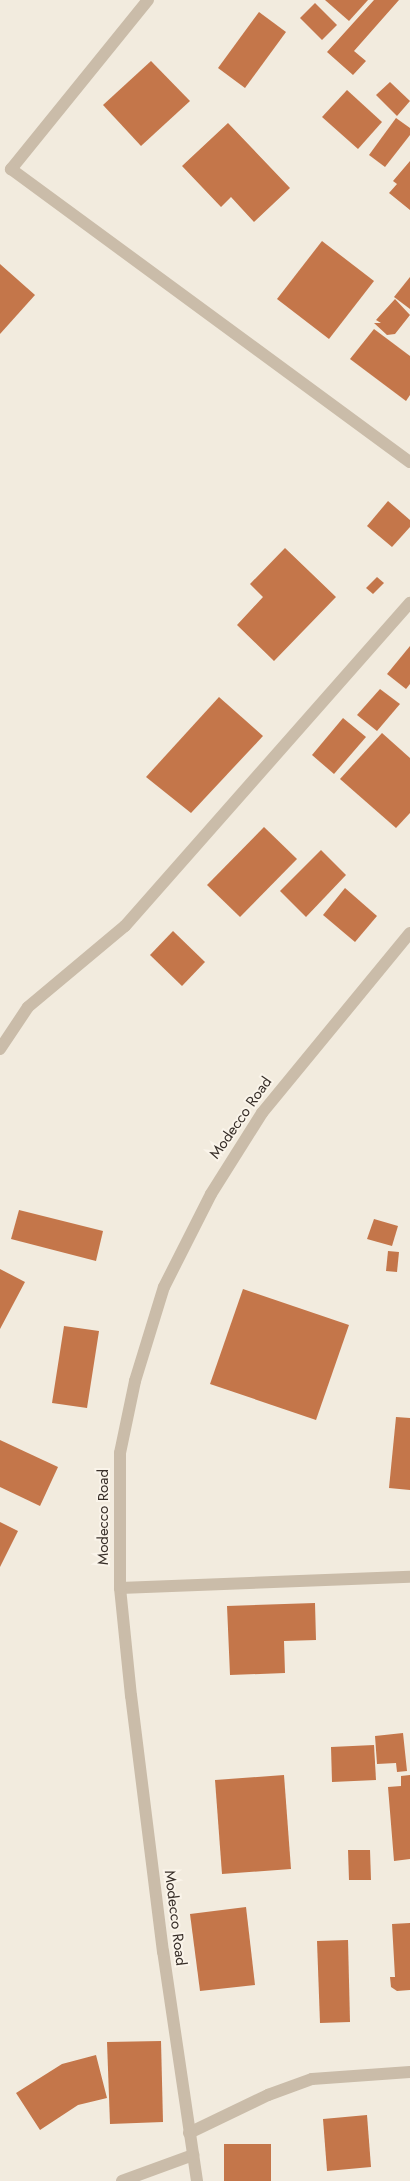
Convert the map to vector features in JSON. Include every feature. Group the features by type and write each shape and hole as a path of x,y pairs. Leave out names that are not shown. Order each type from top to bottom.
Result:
{"street":[{"path":"148,0 11,169 410,462"},
{"path":"0,1049 28,1007 124,926 410,603"},
{"name":"Modecco Road","path":"197,2181 161,1942 120,1588 120,1453 135,1381 167,1279 238,1147 293,1073 410,934"},
{"path":"120,1588 410,1577"},
{"path":"189,2133 268,2094 312,2079 410,2072"},
{"path":"122,2181 193,2155"}],"building":[{"path":"325,0 368,0 349,21"},
{"path":"374,0 399,0 354,51 366,61 353,75 327,52"},
{"path":"315,3 337,25 322,40 300,18"},
{"path":"259,12 286,32 245,88 218,68"},
{"path":"151,61 190,101 141,146 103,105"},
{"path":"390,82 410,101 397,116 376,95"},
{"path":"347,90 382,122 358,149 322,117"},
{"path":"396,118 410,128 410,135 385,167 369,155"},
{"path":"228,123 290,188 254,222 231,197 221,207 182,166"},
{"path":"410,161 410,210 389,193 397,184 393,181"},
{"path":"322,241 374,281 329,339 277,299"},
{"path":"0,264 35,295 0,334"},
{"path":"410,277 410,309 394,297"},
{"path":"395,299 410,315 395,334 387,335 374,323 381,323 376,320"},
{"path":"374,329 410,356 410,395 406,401 350,359"},
{"path":"388,501 410,520 410,527 392,547 367,526"},
{"path":"285,548 336,597 274,661 237,625 263,597 250,584"},
{"path":"377,577 384,583 373,594 366,588"},
{"path":"410,646 410,684 406,689 387,674"},
{"path":"380,689 400,704 377,731 357,715"},
{"path":"219,697 263,736 191,813 146,777"},
{"path":"343,718 366,737 334,774 312,755"},
{"path":"382,733 410,758 410,813 396,828 340,779"},
{"path":"264,827 297,859 240,917 207,885"},
{"path":"321,850 346,875 306,917 280,891"},
{"path":"345,888 377,916 355,942 323,915"},
{"path":"173,931 205,962 182,986 150,955"},
{"path":"19,1210 103,1231 96,1261 11,1239"},
{"path":"374,1219 398,1226 392,1246 367,1239"},
{"path":"388,1251 399,1252 397,1272 386,1271"},
{"path":"0,1269 25,1282 0,1329"},
{"path":"243,1289 349,1325 316,1420 210,1384"},
{"path":"64,1326 99,1331 87,1408 52,1403"},
{"path":"396,1417 410,1418 410,1490 389,1488"},
{"path":"0,1440 58,1467 40,1506 0,1487"},
{"path":"0,1522 18,1531 0,1567"},
{"path":"315,1603 316,1640 284,1641 285,1673 230,1675 227,1606"},
{"path":"403,1733 407,1771 397,1772 396,1763 377,1764 375,1736"},
{"path":"374,1745 376,1780 332,1782 331,1747"},
{"path":"284,1775 291,1869 222,1874 215,1780"},
{"path":"410,1775 410,1859 394,1861 388,1787 401,1786 401,1776"},
{"path":"348,1850 370,1850 371,1880 349,1880"},
{"path":"246,1907 255,1985 200,1991 190,1914"},
{"path":"410,1923 410,1990 397,1991 391,1987 390,1977 395,1977 392,1924"},
{"path":"348,1940 350,2022 320,2023 317,1941"},
{"path":"161,2041 163,2122 110,2124 107,2042"},
{"path":"96,2055 107,2098 78,2105 40,2130 16,2093 62,2064"},
{"path":"367,2115 371,2167 327,2171 323,2119"},
{"path":"224,2144 271,2144 271,2181 224,2181"}]}
